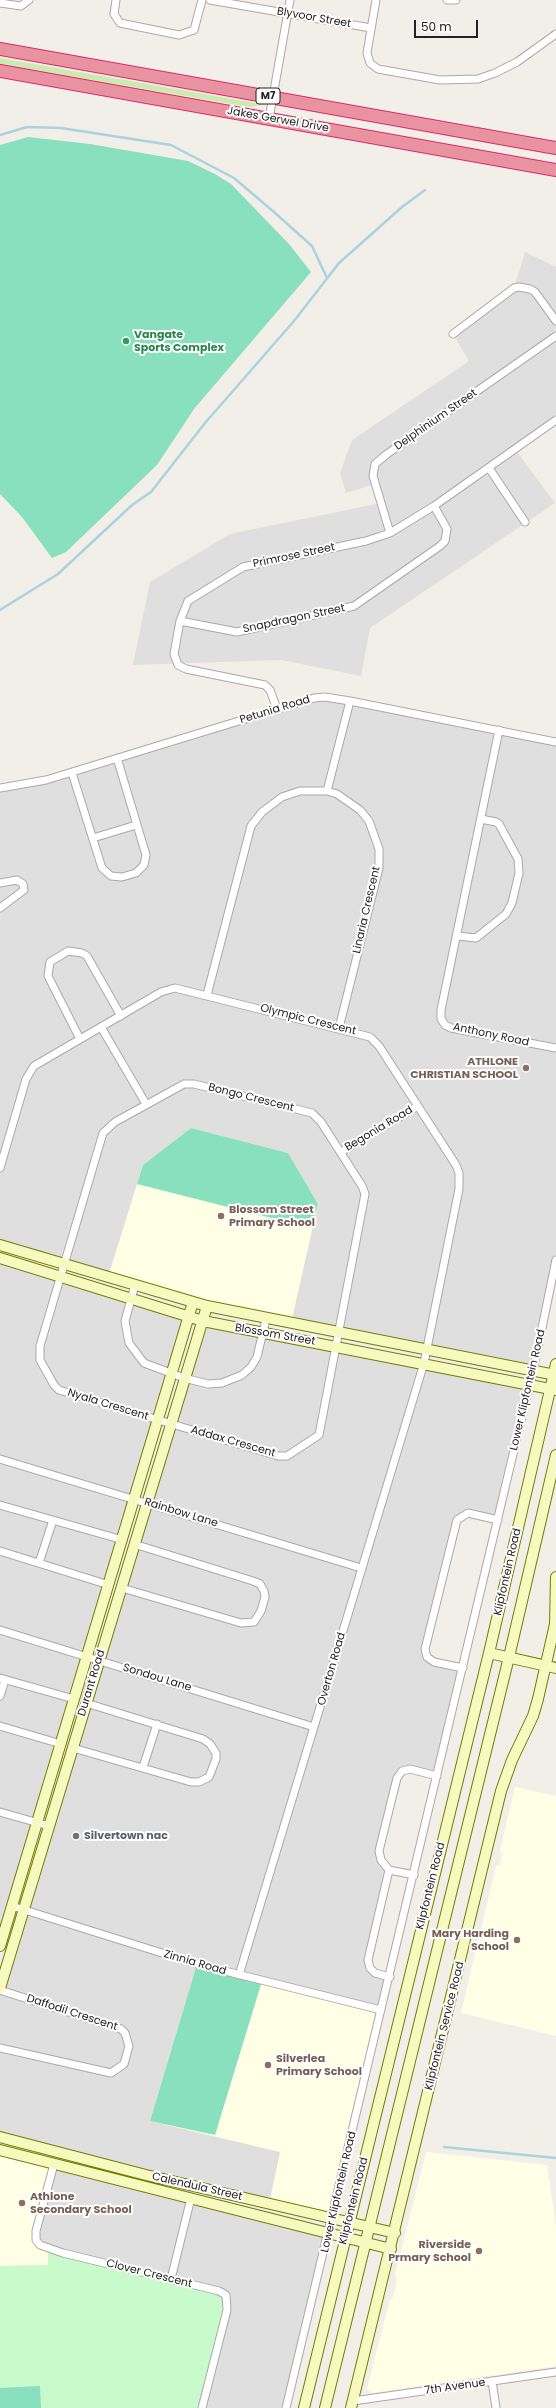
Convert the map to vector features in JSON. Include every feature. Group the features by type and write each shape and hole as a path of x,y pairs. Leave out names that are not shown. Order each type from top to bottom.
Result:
{"highway":[{"name":"Jakes Gerwel Drive","path":"0,49 556,148"},
{"name":"Jakes Gerwel Drive","path":"0,71 556,170"}],"street":[{"path":"0,3 21,6 29,0"},
{"path":"116,0 114,14 120,23 185,35 194,30 202,0"},
{"name":"Blyvoor Street","path":"210,0 371,28"},
{"path":"269,119 290,0"},
{"path":"376,0 367,53 370,63 378,69 440,80 478,79 495,73 517,62 556,34"},
{"path":"447,0 456,0"},
{"path":"453,334 514,288 519,287 530,288 535,292 556,320"},
{"name":"Delphinium Street","path":"390,533 374,476 375,464 387,454 556,336"},
{"name":"Primrose Street","path":"277,709 270,690 265,685 186,669 178,664 174,654 180,621 188,601 243,567 366,541 390,533 434,506 556,420"},
{"path":"489,468 525,522"},
{"name":"Snapdragon Street","path":"180,621 237,632 354,606 440,546 445,540 447,529 434,506"},
{"name":"Petunia Road","path":"0,788 32,784 314,698 325,697 556,742"},
{"path":"327,791 350,701"},
{"name":"Anthony Road","path":"499,730 458,936 441,1010 441,1019 445,1025 451,1028 556,1048"},
{"path":"72,772 102,868 111,876 122,877 136,873 144,864 146,855 117,758"},
{"name":"Linaria Crescent","path":"207,995 251,826 262,812 282,797 300,791 327,791 337,794 360,810 369,822 378,849 379,868 339,1028"},
{"path":"458,936 476,938 506,914 512,904 519,873 518,859 499,824 481,819"},
{"path":"93,838 136,825"},
{"path":"0,884 17,880 21,881 24,890 0,908"},
{"path":"80,1039 48,976 50,962 68,951 82,952 87,956 121,1016"},
{"name":"Olympic Crescent","path":"0,1168 30,1071 34,1066 168,989 186,990 364,1034 374,1040 418,1106 456,1165 460,1181 424,1363"},
{"path":"101,1027 146,1104"},
{"name":"Bongo Crescent","path":"64,1265 103,1133 115,1122 146,1104 184,1084 194,1084 312,1113 322,1122 362,1186 365,1194 339,1332"},
{"name":"Begonia Road","path":"341,1152 418,1106"},
{"name":"Blossom Street","path":"0,1245 207,1306 266,1319 555,1375"},
{"name":"Blossom Street","path":"0,1258 130,1300 203,1321 553,1389"},
{"name":"Lower Klipfontein Road","path":"286,2408 333,2219 381,2010 498,1520 556,1260"},
{"name":"Nyala Crescent","path":"64,1265 38,1353 54,1385 65,1392 171,1424"},
{"path":"135,1285 125,1321 132,1349 144,1363 184,1378 208,1384 222,1383 242,1375 251,1367 257,1357 266,1319"},
{"name":"Durant Road","path":"1,1942 159,1420 193,1302"},
{"name":"Durant Road","path":"0,1989 122,1588 146,1502 207,1306"},
{"name":"Addax Crescent","path":"171,1424 278,1456 287,1456 319,1436 339,1332"},
{"name":"Overton Road","path":"239,1975 424,1363"},
{"name":"Klipfontein Road","path":"304,2408 553,1389 556,1364"},
{"name":"Klipfontein Road","path":"324,2408 370,2227 509,1657 556,1455"},
{"name":"Rainbow Lane","path":"0,1459 361,1568"},
{"path":"0,1505 122,1540"},
{"path":"463,1668 434,1662 427,1657 425,1649 457,1520 461,1516 468,1513 498,1520"},
{"path":"39,1563 53,1520"},
{"path":"122,1588 241,1623 254,1622 261,1612 265,1597 264,1591 260,1584 253,1580 134,1544"},
{"path":"0,1551 109,1585"},
{"name":"Klipfontein Service Road","path":"352,2405 503,1786 512,1760 533,1716 551,1667 555,1628 556,1577"},
{"name":"Sondou Lane","path":"0,1630 314,1727"},
{"path":"489,1652 551,1667"},
{"path":"0,1696 3,1679 74,1699"},
{"path":"74,1748 191,1782 205,1780 212,1772 216,1753 210,1744 157,1724 86,1703"},
{"path":"143,1767 157,1724"},
{"path":"0,1726 61,1744"},
{"path":"414,1875 389,1870 381,1860 379,1851 397,1778 402,1771 410,1769 437,1776"},
{"path":"0,1812 49,1826"},
{"path":"389,1870 368,1960 370,1968 376,1973 390,1977"},
{"name":"Zinnia Road","path":"12,1906 24,1911 239,1975 381,2010"},
{"name":"Daffodil Crescent","path":"0,1989 121,2029 125,2033 129,2046 124,2064 111,2073 0,2048"},
{"name":"Calendula Street","path":"0,2137 146,2175 395,2233"},
{"name":"Calendula Street","path":"0,2150 391,2249"},
{"name":"Clover Crescent","path":"54,2164 36,2231 36,2240 40,2245 55,2251 219,2291 226,2295 228,2299 202,2408"},
{"path":"143,2186 146,2175"},
{"path":"172,2279 191,2198"},
{"name":"7th Avenue","path":"352,2405 492,2381 556,2372"},
{"path":"492,2381 496,2408"}],"shaded area":[{"path":"525,252 556,267 556,420 515,449 555,503 370,628 361,676 281,660 133,665 150,582 230,534 381,503 375,484 346,493 340,473 352,440 469,361 453,334 514,288"},
{"path":"314,698 556,742 556,1260 532,1371 339,1332 0,1245 0,788 11,787"},
{"name":"Blossom Street Primary School","path":"191,1128 288,1153 318,1204 291,1323 108,1277 143,1165"},
{"path":"0,1258 189,1317 0,1940"},
{"path":"203,1321 529,1384 498,1520 461,1516 425,1649 427,1657 463,1668 437,1776 402,1771 379,1851 389,1870 370,1968 390,1977 333,2219 0,2137 0,1988"},
{"name":"Mary Harding School","path":"515,1787 556,1796 556,2036 461,2013 496,1866 500,1865 502,1854 500,1851"},
{"name":"Silverlea Primary School","path":"197,1964 381,2010 333,2219 269,2204 280,2152 150,2121"},
{"name":"Athlone Secondary School","path":"0,2150 54,2164 36,2236 48,2249 48,2265 0,2266"},
{"name":"Riverside Prmary School","path":"426,2152 547,2165 556,2227 556,2366 372,2393 367,2389 390,2299 393,2298 397,2279 395,2275"},
{"path":"54,2164 329,2234 286,2408 202,2408 40,2245 36,2231"}],"green space":[{"path":"0,58 262,105 249,107 0,64"},
{"name":"Vangate Sports Complex","path":"28,137 90,144 188,161 215,174 231,184 289,244 311,272 194,409 157,465 66,552 52,558 22,517 0,494 0,145"},
{"path":"191,1128 288,1153 318,1204 311,1228 137,1184 143,1165"},
{"path":"197,1964 262,1981 215,2135 150,2121"},
{"path":"48,2249 219,2291 228,2299 202,2408 0,2408 0,2266 48,2265"},
{"path":"40,2386 41,2408 0,2408 0,2388"}],"waterway":[{"path":"0,135 27,127 61,128 171,145 234,178 274,212 312,246 327,278"},
{"path":"0,610 58,574 132,505 151,492 205,423 294,321 339,263 402,207 425,190"},
{"path":"444,2147 556,2158"}],"place":[{"name":"Vangate Sports Complex","path":"126,341"},
{"name":"ATHLONE CHRISTIAN SCHOOL","path":"526,1068"},
{"name":"Blossom Street Primary School","path":"221,1216"},
{"name":"Silvertown nac","path":"76,1836"},
{"name":"Mary Harding School","path":"517,1940"},
{"name":"Silverlea Primary School","path":"268,2065"},
{"name":"Athlone Secondary School","path":"22,2203"},
{"name":"Riverside Prmary School","path":"479,2251"}]}
